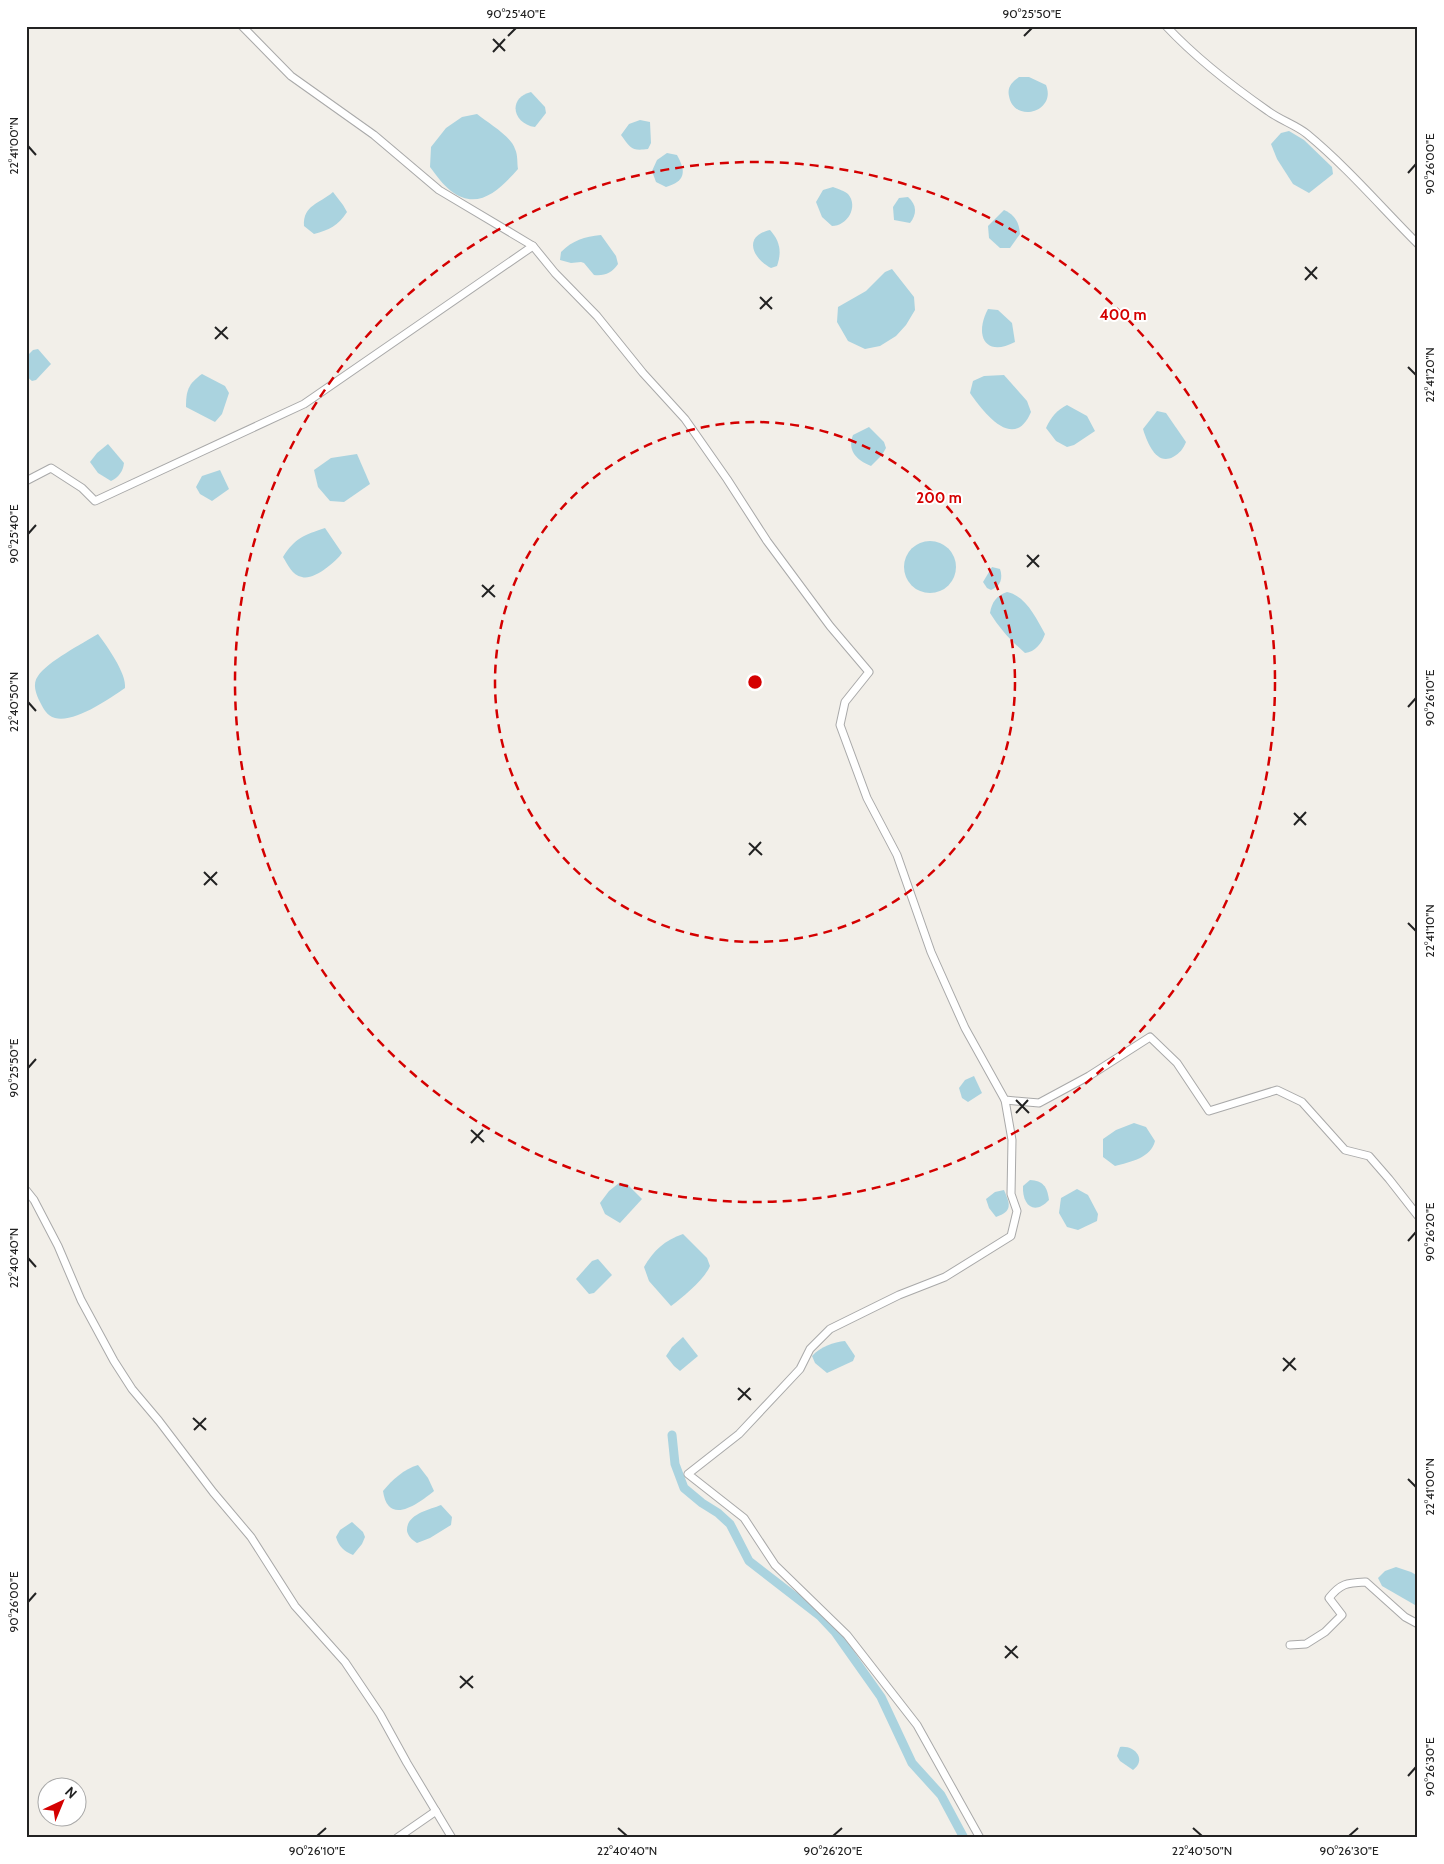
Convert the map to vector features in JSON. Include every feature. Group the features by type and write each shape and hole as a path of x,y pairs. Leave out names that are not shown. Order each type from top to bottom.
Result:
{"street":[{"path":"242,26 291,76 374,135 439,190 533,246 597,316 643,373 685,419 767,541 830,626 869,672 845,702 840,725 867,798 897,856 931,952 965,1028 1005,1100 1012,1140 1011,1194 1018,1211 1011,1236 944,1277 899,1295 830,1329 810,1349 800,1369 739,1434 688,1474 744,1518 775,1565 847,1635 917,1725 980,1838"},
{"path":"1166,26 1235,87 1270,112 1306,133 1362,186 1418,244"},
{"path":"26,481 52,468 82,488 95,501 304,404 533,246"},
{"path":"1005,1100 1039,1103 1089,1076 1150,1037 1177,1063 1209,1111 1277,1090 1302,1102 1345,1150 1369,1156 1418,1216"},
{"path":"26,1190 34,1200 58,1246 86,1309 114,1361 132,1389 250,1537 296,1606 345,1662 380,1714 452,1838"},
{"path":"1290,1645 1306,1644 1325,1632 1342,1615 1329,1598 1339,1586 1350,1582 1366,1582 1405,1617 1418,1624"},
{"path":"397,1838 436,1811"}],"water":[{"path":"1019,77 1029,77 1046,85 1048,94 1046,102 1040,108 1026,112 1018,110 1012,105 1009,87"},
{"path":"531,92 545,107 546,113 535,127 522,121 516,111 518,100 523,95"},
{"path":"477,114 513,144 517,154 518,169 504,184 488,195 479,199 470,199 461,197 451,191 442,183 430,167 431,147 446,128 462,117"},
{"path":"640,120 650,122 651,143 648,149 638,150 632,148 621,135 629,124"},
{"path":"1289,131 1304,140 1332,167 1333,174 1309,193 1293,184 1277,159 1271,144 1281,133"},
{"path":"667,153 677,155 683,171 681,178 677,182 666,187 656,182 652,171 657,160"},
{"path":"833,187 848,194 851,199 852,210 847,219 842,223 832,226 822,217 816,202 823,190"},
{"path":"333,192 347,212 333,227 314,234 304,226 306,214 309,209"},
{"path":"908,197 915,210 912,220 910,223 894,220 893,207 899,198"},
{"path":"1004,210 1014,217 1020,234 1010,248 1000,248 989,238 988,226"},
{"path":"770,230 776,238 780,251 777,266 771,268 759,259 753,248 753,242 756,237"},
{"path":"601,235 616,256 618,264 611,272 594,275 584,263 571,263 560,260 561,252 574,242"},
{"path":"892,269 914,297 915,310 906,325 896,336 880,346 865,349 848,341 837,322 838,307 866,291 885,272"},
{"path":"988,309 998,310 1012,323 1015,342 996,347 985,341 982,335 982,327"},
{"path":"38,349 51,364 36,380 32,381 26,376 26,357 33,350"},
{"path":"202,374 225,386 229,393 222,414 215,422 186,407 189,388"},
{"path":"1004,375 1027,401 1031,412 1024,423 1016,429 1008,429 999,425 983,410 970,393 973,381 984,376"},
{"path":"1067,405 1087,416 1095,431 1074,445 1067,447 1056,441 1046,428 1055,414"},
{"path":"1157,411 1166,413 1186,442 1179,452 1167,459 1157,456 1153,451 1143,429"},
{"path":"869,427 884,442 886,448 871,466 857,458 851,445 853,435"},
{"path":"108,444 124,463 120,474 111,481 98,473 90,462"},
{"path":"357,454 370,484 344,502 330,501 318,487 314,470 331,458"},
{"path":"220,470 229,489 212,501 200,494 196,487 202,476"},
{"path":"325,528 342,553 330,566 318,574 307,577 299,576 291,569 283,557 296,541"},
{"path":"930,541 940,543 948,549 954,557 956,567 954,577 948,585 940,591 930,593 920,591 912,585 906,577 904,567 906,557 912,549 920,543"},
{"path":"992,567 1000,569 1001,576 999,584 991,590 983,582"},
{"path":"1007,592 1014,594 1025,603 1045,634 1042,641 1032,651 1025,653 1010,639 990,613 995,600"},
{"path":"98,634 120,668 125,688 82,714 63,719 52,717 44,709 37,696 35,689 36,679 57,659"},
{"path":"974,1076 982,1093 968,1102 962,1098 959,1088 965,1080"},
{"path":"1134,1123 1146,1127 1155,1141 1153,1147 1139,1158 1115,1166 1103,1157 1103,1139 1116,1130"},
{"path":"1030,1180 1044,1185 1049,1200 1044,1205 1034,1208 1027,1203 1023,1193 1023,1186"},
{"path":"619,1183 627,1184 642,1199 620,1223 605,1214 600,1203 609,1191"},
{"path":"1077,1189 1088,1195 1098,1214 1097,1221 1078,1230 1067,1227 1059,1213 1061,1198"},
{"path":"1004,1190 1009,1203 1008,1210 996,1217 989,1208 986,1199 995,1192"},
{"path":"683,1234 707,1258 710,1266 698,1282 671,1306 649,1281 644,1267 660,1247 671,1239"},
{"path":"598,1259 612,1275 594,1293 589,1294 576,1279 592,1261"},
{"path":"683,1337 698,1356 680,1371 666,1356 672,1347"},
{"path":"845,1341 855,1356 853,1361 827,1373 815,1363 812,1356 819,1350"},
{"path":"418,1465 428,1478 434,1491 413,1506 397,1510 391,1508 386,1502 383,1491 399,1475"},
{"path":"441,1505 452,1517 451,1525 430,1538 415,1542 407,1531 410,1520"},
{"path":"352,1522 363,1532 365,1537 353,1555 342,1548 336,1537 340,1530"},
{"path":"1396,1567 1418,1576 1418,1605 1382,1586 1378,1578 1385,1571"},
{"path":"1120,1747 1130,1748 1137,1754 1139,1762 1133,1770 1120,1761 1117,1756"}],"waterway":[{"path":"672,1435 675,1464 684,1488 730,1524 749,1561 820,1616 835,1632 881,1697 912,1763 941,1795 964,1838"}]}
